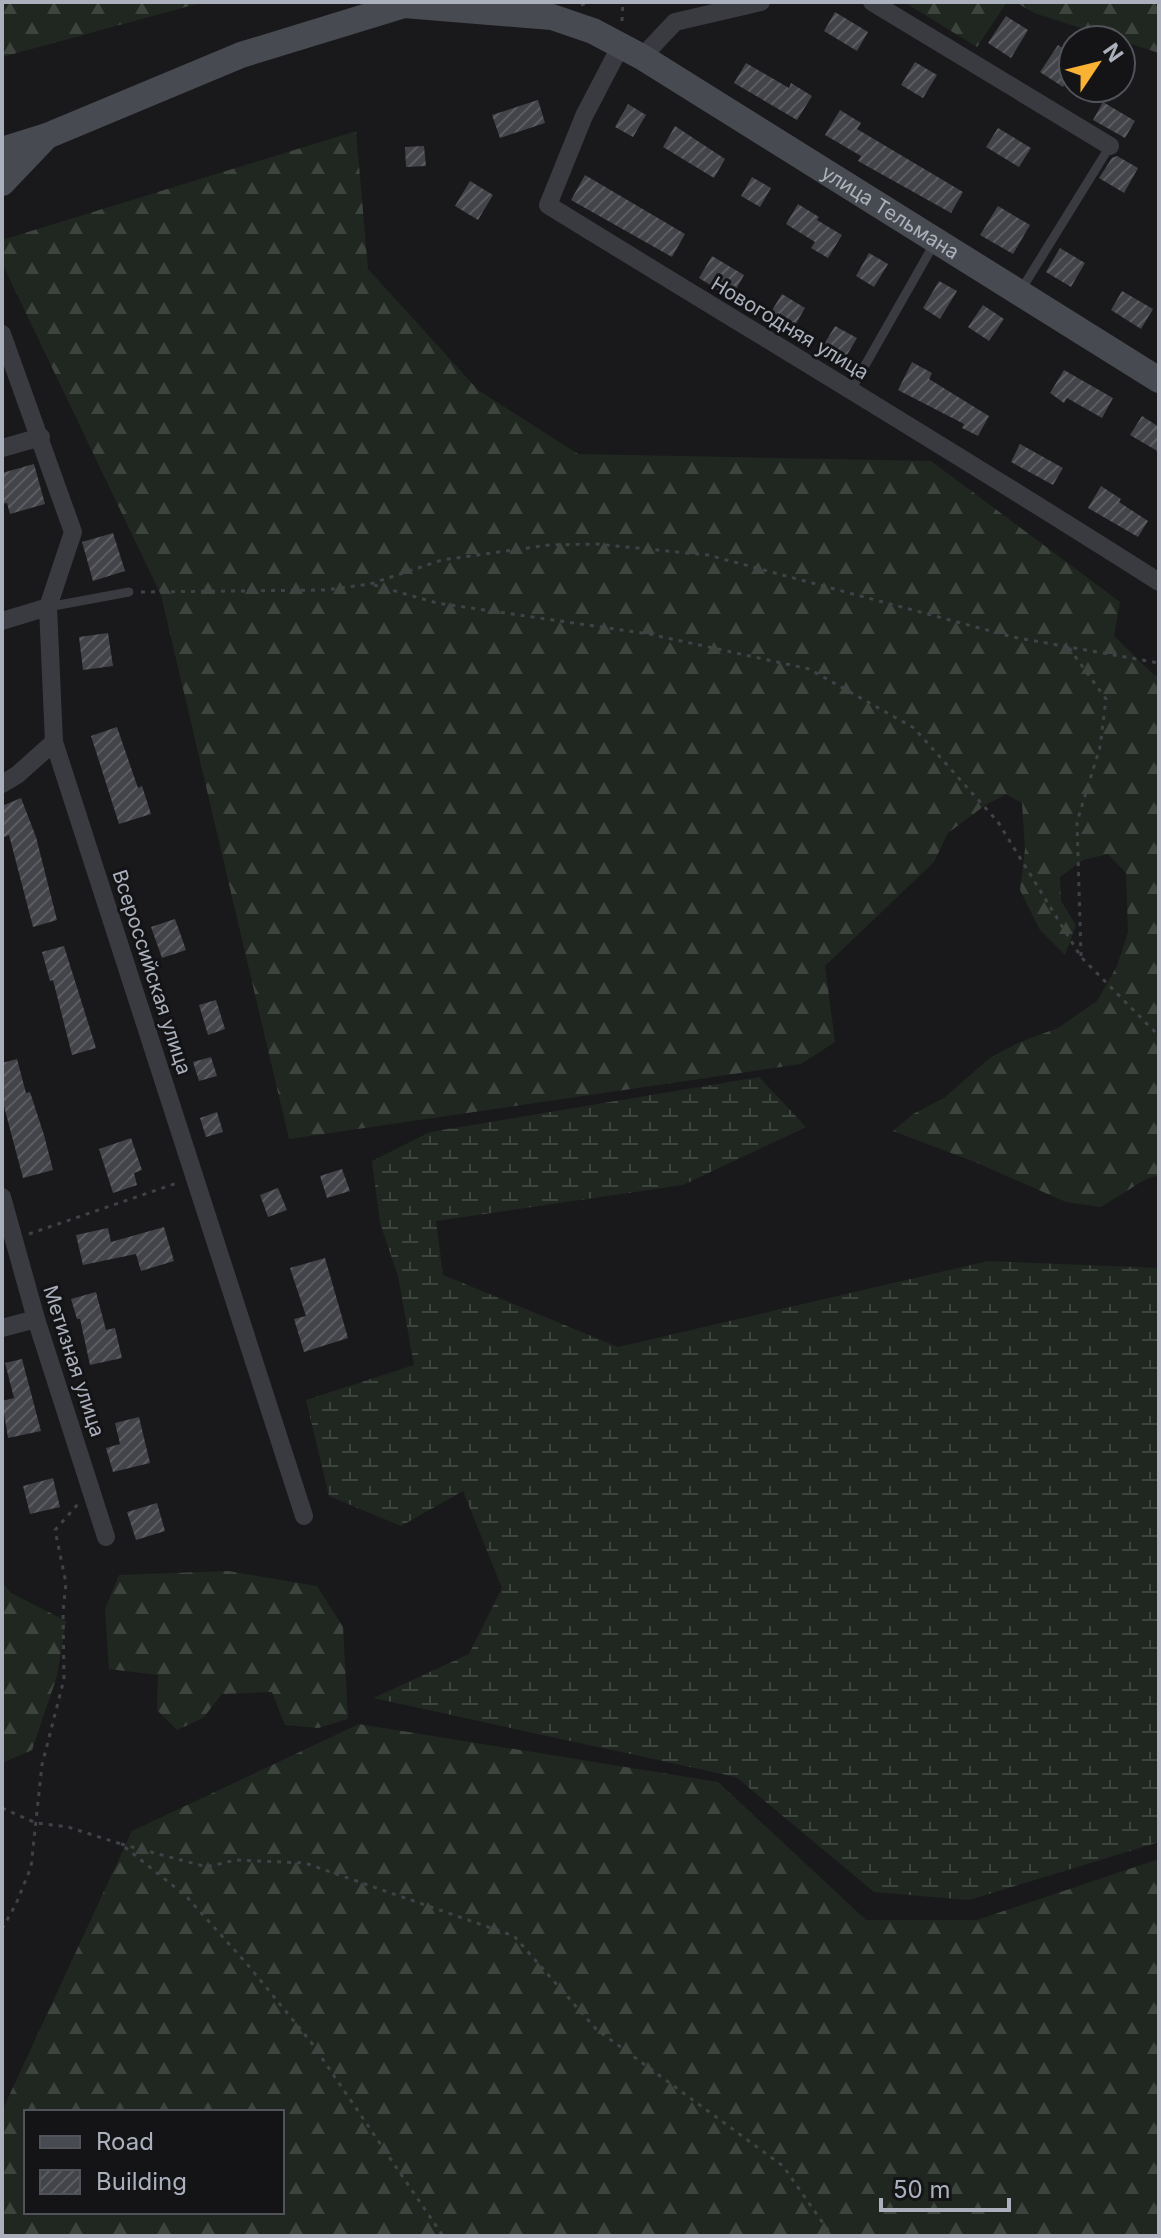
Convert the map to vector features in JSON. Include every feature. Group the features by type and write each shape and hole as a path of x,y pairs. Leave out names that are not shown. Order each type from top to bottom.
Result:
{"street":[{"path":"632,51 675,22 761,2"},
{"path":"872,2 1110,146"},
{"name":"улица Тельмана","path":"2,150 47,136 241,55 404,5 552,17 593,31 632,51 1159,380"},
{"name":"Новогодняя улица","path":"632,51 584,116 548,205 975,465 1159,582"},
{"path":"2,183 47,136"},
{"name":"Всероссийская улица","path":"2,334 73,532 48,607 54,742 304,1516"},
{"path":"2,448 41,437"},
{"path":"2,621 48,607"},
{"path":"2,784 17,775 54,742"},
{"name":"Метизная улица","path":"2,1197 36,1319 106,1537"},
{"path":"2,1328 36,1319"}],"lane":[{"path":"1020,293 1110,146"},
{"path":"851,390 936,241"},
{"path":"48,607 129,592"}],"path":[{"path":"129,592 326,590 370,584 442,560 549,545 596,544 708,555 941,619 1069,648 1159,663"},
{"path":"370,584 437,603 649,634 809,669 914,728 998,822 1081,957 1159,1036"},
{"path":"1069,648 1106,699 1100,747 1077,822 1081,957"},
{"path":"14,1240 196,1176"},
{"path":"2,1929 31,1867 42,1765 64,1679 66,1583 55,1530 76,1505 94,1498"},
{"path":"2,1808 36,1823 68,1827 207,1867 235,1860 305,1863 514,1936 596,2029 783,2166 832,2236"},
{"path":"121,1844 186,1896 247,1964 311,2042 443,2236"}],"green space":[{"path":"2,2 204,2 2,57"},
{"path":"904,2 1007,2 977,47"},
{"path":"1015,2 1159,2 1159,53 1137,46 1137,24 1068,24 1034,13"},
{"path":"356,131 368,269 478,390 578,454 931,461 1120,602 1114,636 1159,677 1159,1175 1146,1179 1101,1207 1066,1202 975,1162 893,1131 913,1114 944,1098 991,1057 1058,1028 1097,1001 1117,966 1128,932 1126,873 1108,854 1083,860 1060,877 1061,901 1076,925 1065,955 1040,930 1020,890 1025,849 1022,803 1006,794 948,833 934,862 825,966 835,1042 801,1064 289,1139 161,595 2,263 2,240"},
{"path":"759,1077 806,1127 683,1185 436,1221 443,1275 618,1347 988,1261 1159,1268 1159,1842 969,1900 874,1892 736,1777 373,1698 469,1654 502,1588 463,1491 401,1526 329,1496 306,1400 414,1365 398,1276 380,1223 372,1161 430,1132"},
{"path":"228,1571 317,1586 343,1627 348,1719 318,1728 285,1725 272,1692 222,1694 203,1718 177,1730 157,1710 158,1675 109,1669 105,1609 119,1575"},
{"path":"2,1582 11,1593 66,1621 57,1676 32,1750 2,1763"},
{"path":"359,1724 718,1782 866,1920 977,1920 1159,1859 1159,2236 2,2236 2,2111 132,1831"}],"building":[{"path":"835,12 868,32 857,51 824,31"},
{"path":"1006,16 1028,30 1011,58 988,43"},
{"path":"1057,46 1057,83 1040,72"},
{"path":"915,62 937,75 923,98 901,85"},
{"path":"746,63 789,88 791,83 812,96 797,120 734,83"},
{"path":"538,100 545,123 500,138 492,115"},
{"path":"628,104 646,115 633,137 615,127"},
{"path":"1102,104 1106,104 1135,121 1125,138 1093,120"},
{"path":"840,110 861,123 857,129 963,192 951,213 858,161 861,156 825,135"},
{"path":"675,126 725,159 714,178 663,147"},
{"path":"998,128 1031,148 1019,167 986,147"},
{"path":"424,146 426,166 406,167 405,147"},
{"path":"1117,156 1138,168 1124,193 1099,178 1112,158"},
{"path":"585,175 685,234 672,257 571,200"},
{"path":"752,177 771,188 760,207 741,196"},
{"path":"470,181 493,195 478,220 455,206"},
{"path":"798,204 842,235 828,258 811,248 815,242 786,224"},
{"path":"998,206 1030,225 1013,254 980,235"},
{"path":"1060,248 1085,263 1071,287 1046,272"},
{"path":"869,253 888,264 874,287 856,276"},
{"path":"712,256 744,275 731,298 699,278"},
{"path":"939,281 957,291 940,319 923,308"},
{"path":"1122,291 1153,309 1141,329 1111,310"},
{"path":"782,294 805,308 791,332 768,317"},
{"path":"983,305 1004,319 989,341 968,327"},
{"path":"835,326 857,338 841,365 819,353"},
{"path":"912,362 932,373 929,379 989,416 978,436 962,428 964,424 898,390"},
{"path":"1064,370 1113,398 1102,418 1067,398 1064,403 1050,393"},
{"path":"1142,416 1159,427 1159,452 1130,435"},
{"path":"1020,444 1063,468 1053,485 1011,462"},
{"path":"34,464 45,504 10,514 7,503 2,504 2,473"},
{"path":"1101,486 1148,521 1138,537 1088,508"},
{"path":"113,533 125,571 93,581 82,542"},
{"path":"108,633 113,666 83,670 79,637"},
{"path":"117,727 138,788 142,786 151,814 119,824 91,736"},
{"path":"21,798 36,837 57,920 33,927 9,835 2,838 2,806"},
{"path":"175,919 186,950 162,958 151,927"},
{"path":"64,946 96,1048 72,1055 53,980 50,981 42,952"},
{"path":"216,1000 225,1029 208,1035 199,1005"},
{"path":"211,1057 217,1076 199,1081 193,1062"},
{"path":"17,1059 53,1170 23,1178 2,1099 2,1063"},
{"path":"217,1112 223,1132 206,1137 200,1118"},
{"path":"131,1138 142,1170 134,1173 137,1185 113,1193 99,1149"},
{"path":"342,1169 350,1191 327,1198 320,1176"},
{"path":"278,1188 287,1210 268,1217 260,1195"},
{"path":"164,1227 174,1261 141,1271 136,1254 83,1265 76,1235 108,1228 111,1242"},
{"path":"325,1258 348,1338 304,1352 294,1319 306,1316 290,1268"},
{"path":"96,1292 106,1330 115,1328 122,1358 90,1365 80,1319 77,1319 71,1299"},
{"path":"22,1359 41,1431 8,1438 2,1401 14,1398 5,1363"},
{"path":"139,1417 150,1463 113,1472 106,1448 120,1444 115,1423"},
{"path":"53,1478 60,1507 30,1514 23,1486"},
{"path":"157,1503 165,1531 136,1540 127,1512"}]}
